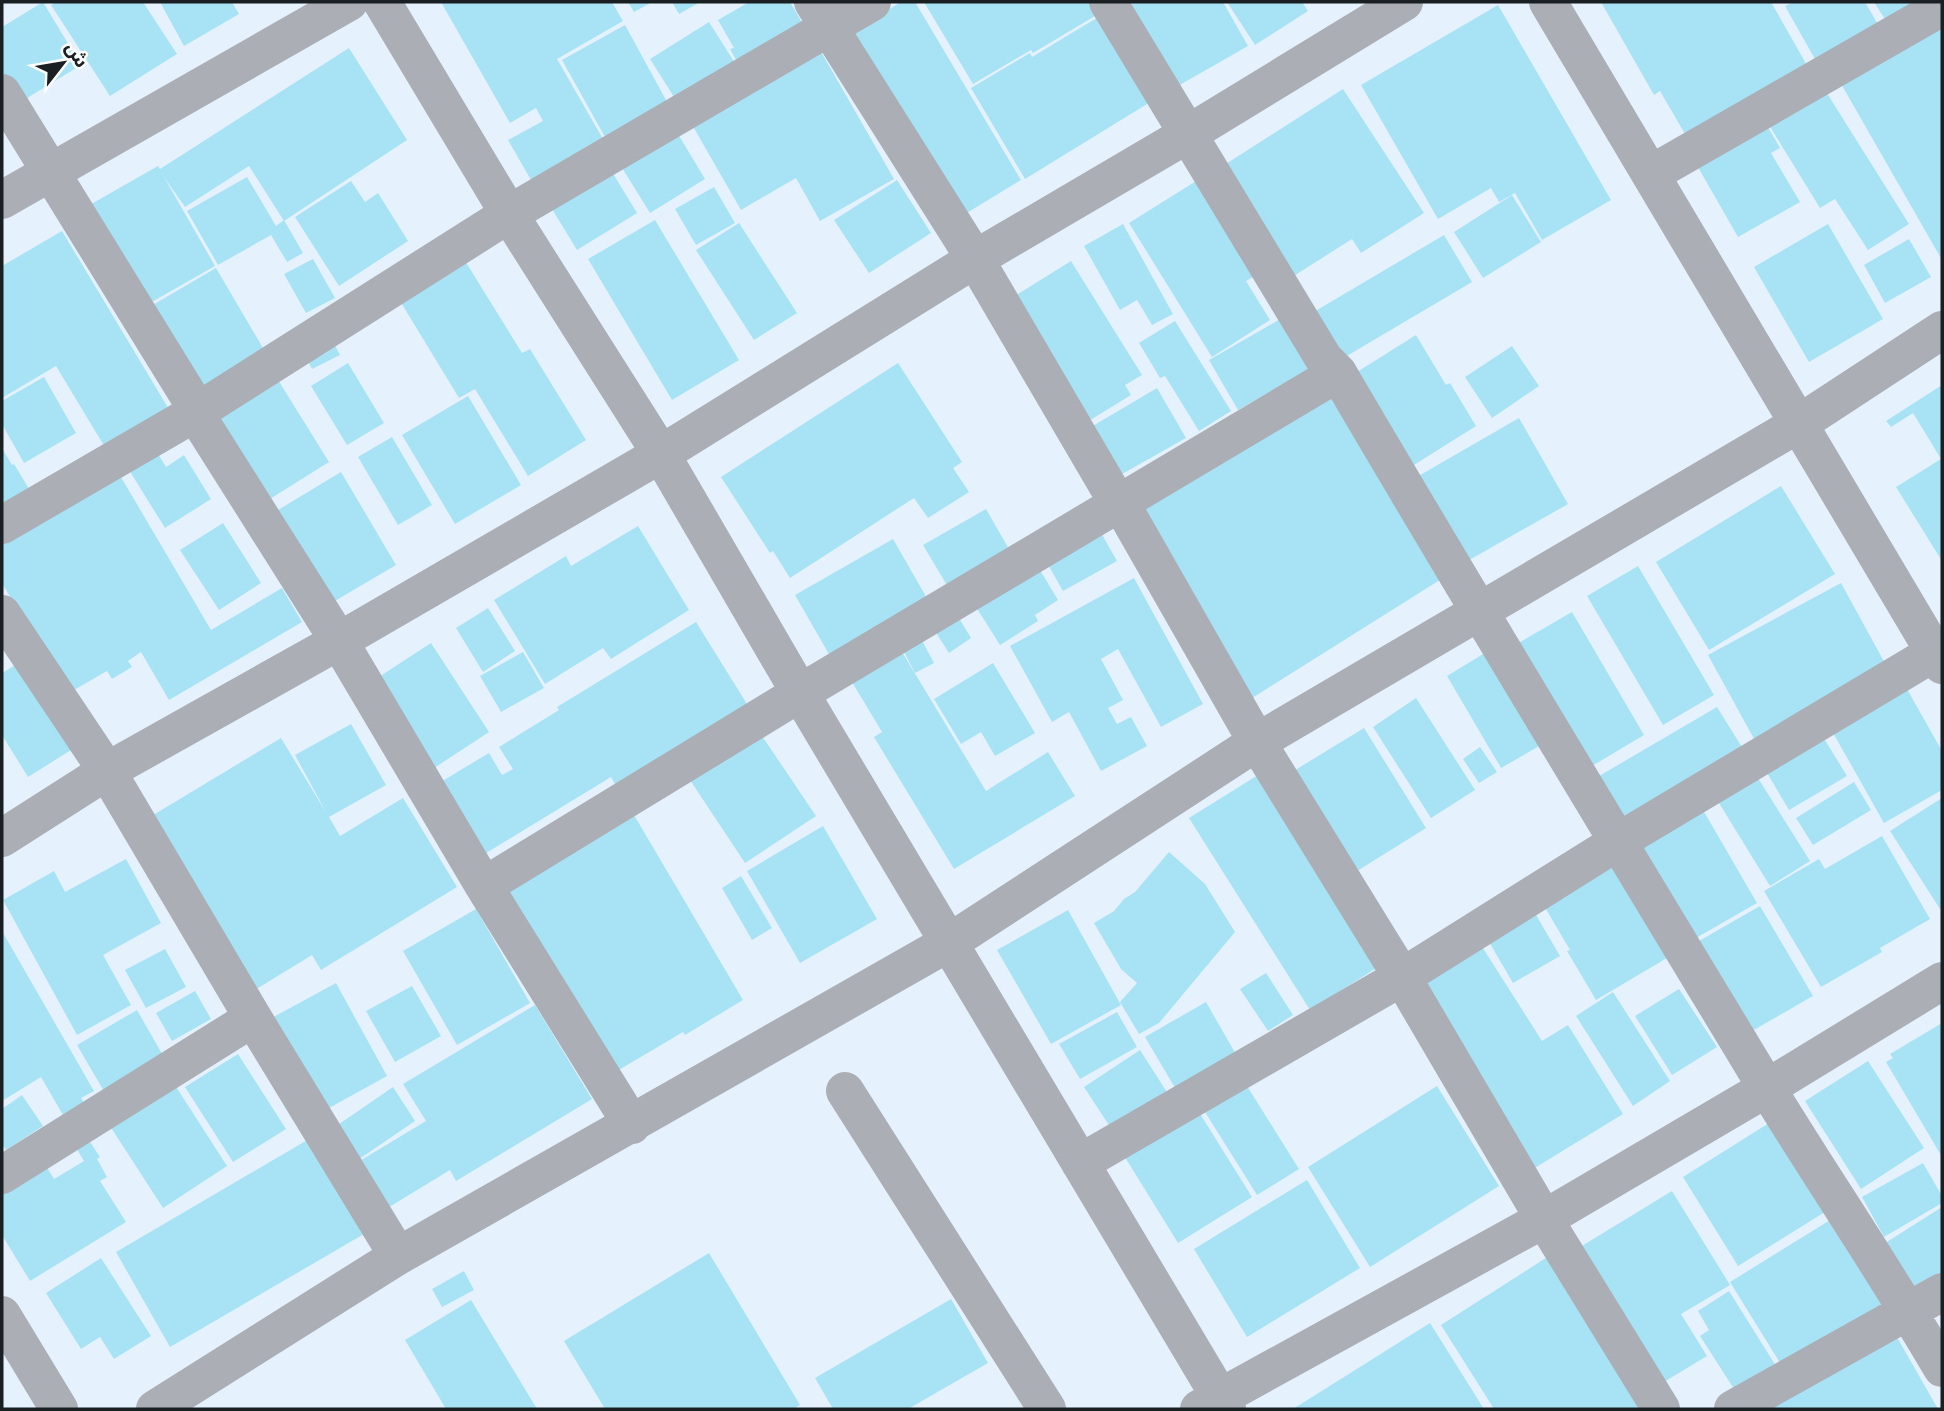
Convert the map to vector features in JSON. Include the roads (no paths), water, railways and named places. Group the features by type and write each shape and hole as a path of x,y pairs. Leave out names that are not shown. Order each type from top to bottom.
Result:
{"street":[{"path":"2,200 349,2"},
{"path":"382,2 509,214 661,454 800,694 1080,1163 1215,1405 1544,1219 1942,981"},
{"path":"2,525 195,413 821,14 872,2"},
{"path":"1108,2 1324,359 1338,373 1479,613 1767,1088 1909,1311 1942,1368"},
{"path":"2,838 107,771 339,641 661,454 975,259 1188,134 1404,2"},
{"path":"1080,1163 1402,976 1619,841 1940,655 1548,2"},
{"path":"1651,174 1942,7"},
{"path":"821,14 975,259 1109,488 1120,502 1257,742 1402,976 1544,1219 1661,1409"},
{"path":"2,93 190,398 195,413 339,641 484,886 632,1125"},
{"path":"155,1409 398,1256 950,942 1257,742 1800,423 1942,330"},
{"path":"484,886 1338,373"},
{"path":"2,614 107,771 398,1256"},
{"path":"2,1175 253,1018"},
{"path":"845,1091 1047,1409"},
{"path":"1733,1409 1942,1292"},
{"path":"2,1315 59,1409"}]}
